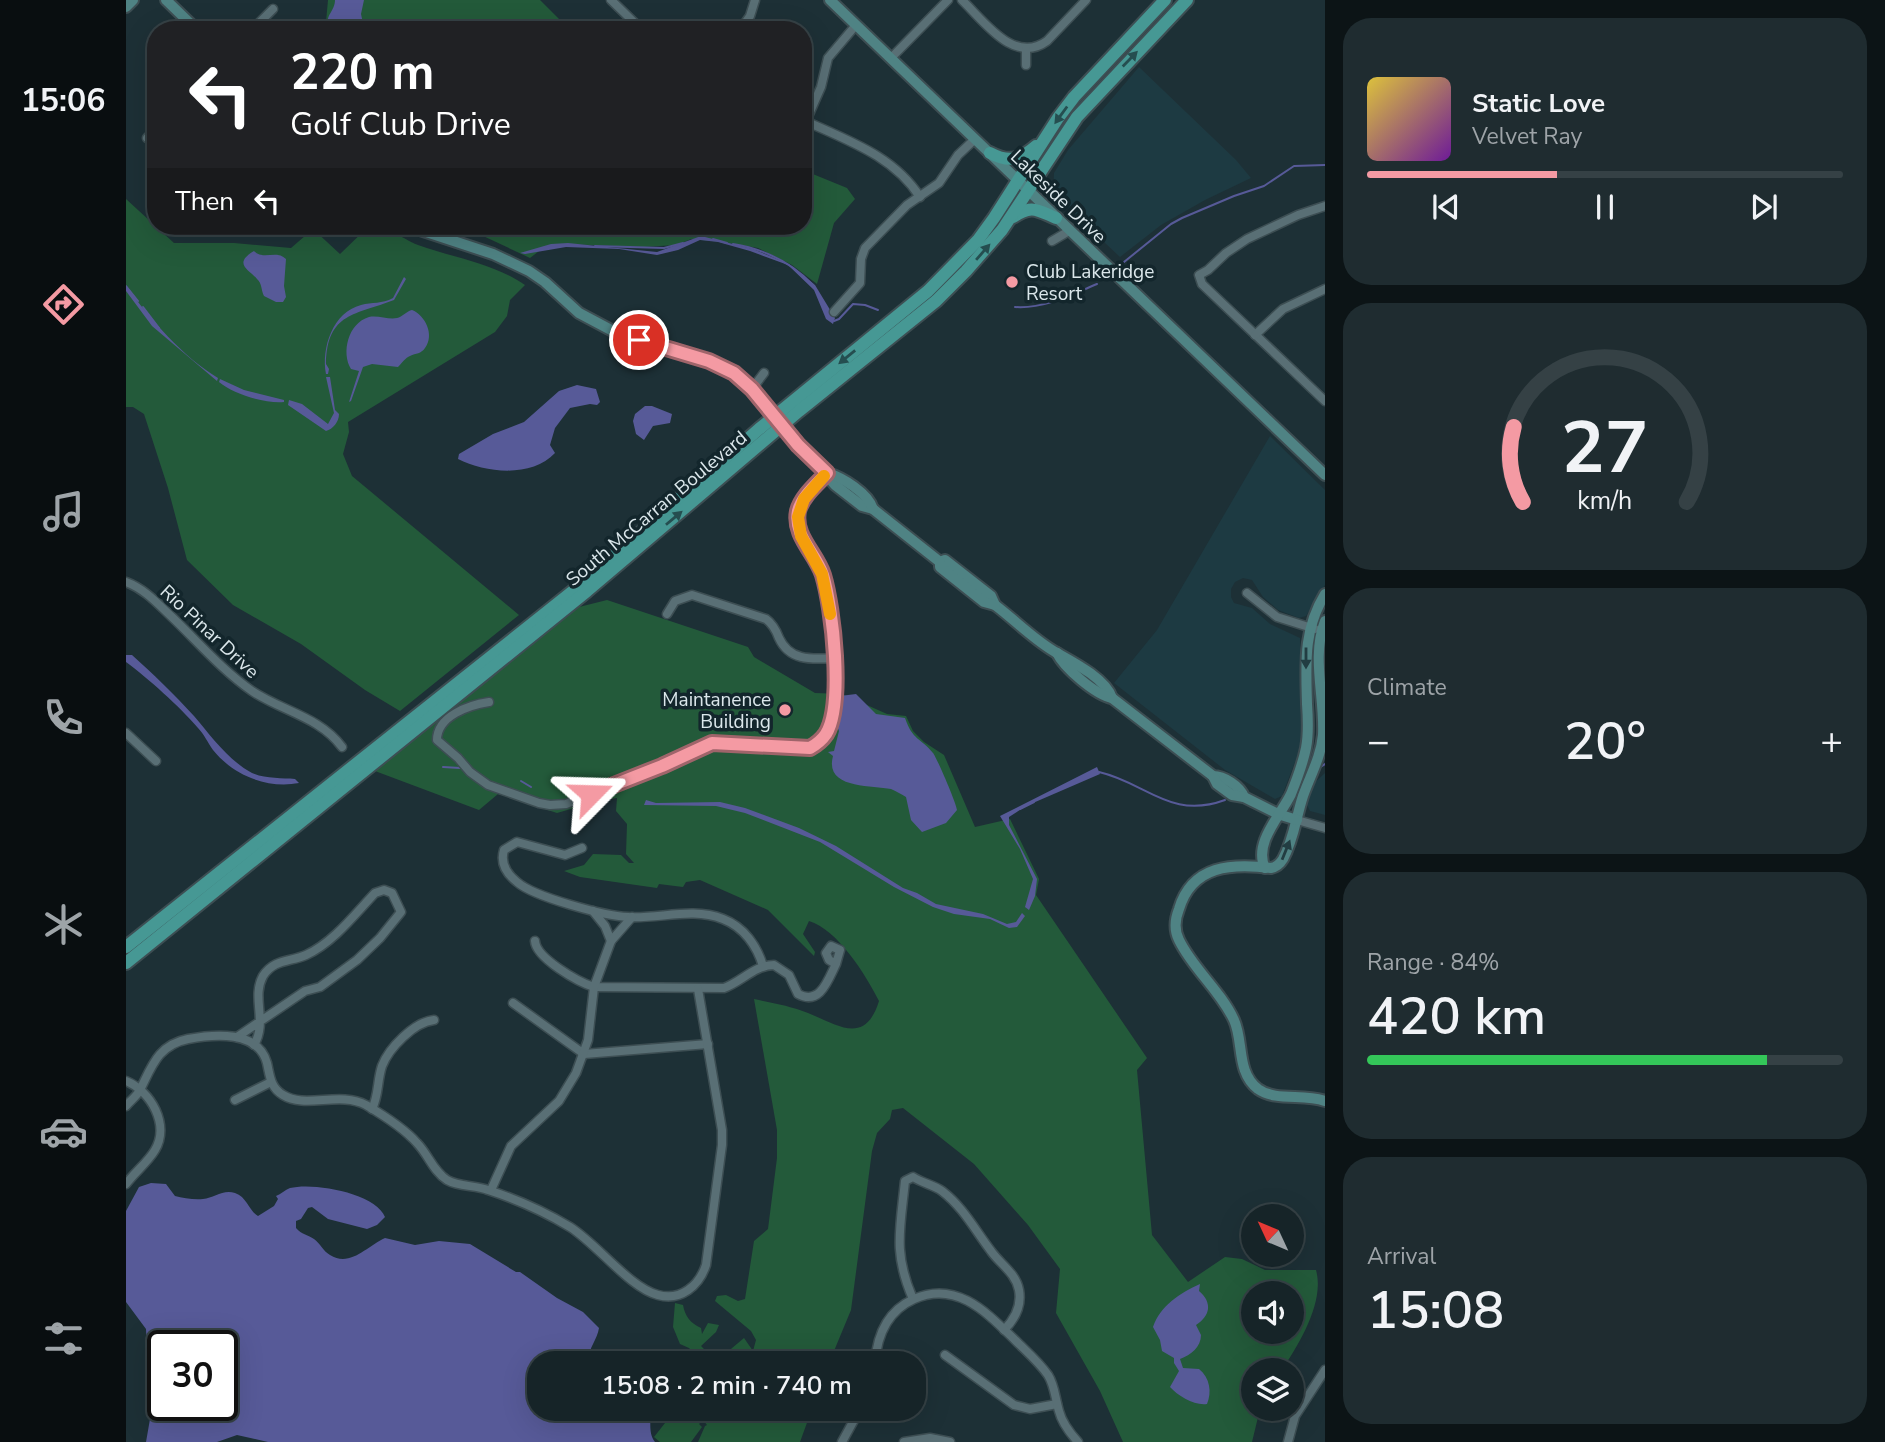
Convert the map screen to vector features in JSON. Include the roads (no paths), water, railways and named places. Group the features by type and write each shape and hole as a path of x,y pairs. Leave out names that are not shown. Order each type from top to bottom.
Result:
{"main road":[{"name":"South McCarran Boulevard","path":"126,947 582,584 779,421 879,348 928,308 966,271 1007,221 1046,136 1081,90 1165,0"},
{"name":"South McCarran Boulevard","path":"126,963 587,591 928,291 978,240 1076,117 1182,2"},
{"path":"990,153 1005,160 1017,159 1046,136"},
{"path":"1007,221 1028,209 1037,209 1056,218"},
{"path":"879,348 881,338 916,307 928,291"}],"street":[{"path":"126,7 133,0"},
{"path":"166,0 188,21"},
{"path":"746,21 755,0"},
{"name":"Lakeside Drive","path":"830,0 1325,475"},
{"path":"891,58 948,0"},
{"path":"962,0 1007,43 1027,49 1041,46 1086,0"},
{"path":"616,1 634,21"},
{"path":"261,21 273,9"},
{"path":"812,104 821,87 828,58 856,25"},
{"path":"1026,65 1027,49"},
{"path":"812,124 877,154 912,186 919,197"},
{"path":"834,312 857,289 861,276 861,260 866,248 907,205 939,183 958,155 975,138"},
{"path":"1325,206 1298,215 1247,239 1199,275 1202,284 1325,401"},
{"path":"1052,240 1069,231"},
{"path":"435,235 493,254 529,271 579,313 611,330 734,373 752,389 835,485 862,506 873,509 940,562 945,560 990,596 995,604 1057,653 1071,659 1107,688 1112,698 1213,776 1222,777 1239,789 1244,797 1279,814 1325,828"},
{"path":"1255,335 1283,309 1325,289"},
{"path":"752,389 764,373"},
{"path":"489,702 463,709 444,722 437,733 437,740 470,772 488,785 539,803 559,805 662,766 712,743 810,748 818,743 828,732 834,706 835,658 822,574 801,536 798,517 804,499 827,473"},
{"name":"Rio Pinar Drive","path":"126,582 148,595 240,682 267,700 318,724 342,747"},
{"path":"1247,593 1277,617 1310,627 1323,626 1318,647 1322,736 1320,753 1302,797 1283,860 1276,867 1225,868 1197,879 1187,889 1181,902 1176,934 1234,1020 1244,1070 1253,1084 1270,1094 1304,1096 1325,1101"},
{"path":"1265,867 1261,855 1263,848 1290,795 1307,746 1305,656 1310,627 1325,594"},
{"path":"667,614 675,601 692,596 766,619 785,649 804,660 835,658"},
{"path":"126,733 156,761"},
{"path":"582,848 565,855 517,842 504,850 502,860 504,868 519,884 536,893 608,915 632,917 696,913 724,919 736,925 749,938 760,956 762,966"},
{"path":"237,1037 260,1023 305,991 320,987 373,945 401,912 392,892 384,890 376,893 338,932 312,951 285,959 270,968 259,987 260,1023 260,1034 254,1045"},
{"path":"592,910 605,926 611,941"},
{"path":"491,1191 512,1146 559,1101 576,1073 590,1032 594,987 611,941 632,917"},
{"path":"535,941 535,946 545,958 594,987 698,989 733,985 762,966 774,965 785,970 798,994 809,998 822,991 836,964"},
{"path":"126,1106 140,1091 155,1059 169,1046 187,1039 237,1037 254,1045 264,1055 271,1082 281,1093 288,1097 344,1098 362,1103 416,1141 436,1170 446,1179 491,1191 573,1229 647,1291 670,1297 687,1292 699,1281 706,1265 722,1145 721,1120 698,989"},
{"path":"513,1003 584,1054 708,1044"},
{"path":"372,1109 379,1089 380,1073 387,1057 419,1024 434,1020"},
{"path":"126,1081 140,1091 156,1110 159,1139 153,1153 126,1184"},
{"path":"235,1100 271,1082"},
{"path":"914,1299 904,1278 899,1254 905,1181 913,1177 923,1184 941,1190 978,1229 991,1251 1013,1276 1020,1300 1015,1316 1004,1330"},
{"path":"978,1248 984,1247 991,1251"},
{"path":"876,1351 883,1328 895,1311 914,1299 934,1294 964,1298 982,1309 1042,1367 1053,1385 1063,1422 1078,1442"},
{"path":"945,1355 1014,1405 1030,1409 1057,1404"},
{"path":"1288,1442 1295,1416 1325,1370"},
{"path":"845,1441 854,1421"},
{"path":"904,1442 930,1438 950,1442"}],"water":[{"path":"335,0 364,0 362,21 328,21"},
{"path":"701,236 753,249 789,264 815,285 835,318 833,324 826,319 814,290 788,265 718,242 700,240 678,250 657,255 619,249 566,247 520,253 551,244 568,243 657,252"},
{"path":"254,251 286,259 286,297 283,302 276,302 264,296 259,281 243,263"},
{"path":"404,277 406,279 394,300 356,313 338,325 328,347 326,364 329,369 326,374 325,353 336,323 351,309 393,298"},
{"path":"126,286 168,336 192,359 218,378 217,381 152,326 126,291"},
{"path":"412,310 421,316 427,326 429,337 425,348 407,358 398,367 372,364 363,367 349,402 359,371 351,369 348,362 347,347 351,332 362,320 369,317 397,318"},
{"path":"326,377 330,377 335,410 339,414 335,425 326,431 288,405 289,400 302,404 328,424 334,413"},
{"path":"220,379 244,390 284,402 259,400 241,394 219,382"},
{"path":"577,385 596,389 600,402 597,405 570,408 555,428 550,445 555,453 545,461 522,470 508,471 469,464 458,459 459,454 493,434 524,422 559,391"},
{"path":"645,406 672,414 670,423 653,426 644,440 636,434 633,421 635,414"},
{"path":"126,655 132,655 156,677 220,747 243,768 257,775 295,779 299,783 264,782 231,767 213,750 200,730 182,711 126,662"},
{"path":"856,694 876,714 905,718 914,735 933,753 957,810 946,823 922,832 911,820 906,797 891,789 861,786 835,775 832,767 833,756 828,752 834,751 839,731 836,713 840,696"},
{"path":"1097,767 1100,774 1026,806 1009,817 1009,825 1037,879 1035,896 1029,910 1025,907 1033,879 1020,849 1000,816"},
{"path":"646,800 656,803 720,802 745,808 799,828 836,846 903,888 936,904 983,914 1007,924 1016,922 1022,913 1025,916 1017,927 1009,928 990,919 954,914 933,907 894,887 820,842 745,813 716,806 644,805"},
{"path":"151,1183 166,1184 175,1196 192,1199 226,1192 235,1193 258,1216 274,1206 278,1199 276,1196 290,1188 328,1188 370,1202 385,1217 377,1225 367,1229 328,1219 312,1207 308,1208 301,1219 296,1221 296,1228 337,1258 351,1257 385,1238 415,1245 439,1241 470,1244 583,1312 599,1328 590,1351 527,1351 527,1421 650,1421 651,1434 655,1442 268,1442 237,1435 217,1442 146,1442 150,1421 238,1421 238,1330 147,1330 147,1351 146,1329 126,1302 126,1211 139,1187"},
{"path":"1200,1284 1199,1291 1208,1305 1204,1318 1196,1325 1201,1339 1195,1350 1180,1359 1183,1368 1199,1369 1206,1377 1209,1385 1207,1404 1187,1400 1170,1387 1179,1371 1174,1358 1162,1351 1153,1327 1160,1313 1172,1301"}],"waterway":[{"path":"1124,262 1182,218 1264,186 1294,166 1325,165"},
{"path":"713,239 727,243"},
{"path":"595,246 664,248 683,243"},
{"path":"733,244 776,258 813,285"},
{"path":"1015,307 1047,304 1097,284"},
{"path":"126,286 138,301"},
{"path":"834,321 853,304 878,310"},
{"path":"143,307 159,328"},
{"path":"1319,768 1325,764"},
{"path":"443,767 460,768"},
{"path":"1099,772 1174,803 1189,806 1225,800"},
{"path":"521,781 531,787"},
{"path":"1020,809 1034,802"}],"place":[{"name":"Club Lakeridge Resort","path":"1012,282"},
{"name":"Maintanence Building","path":"785,710"}]}
